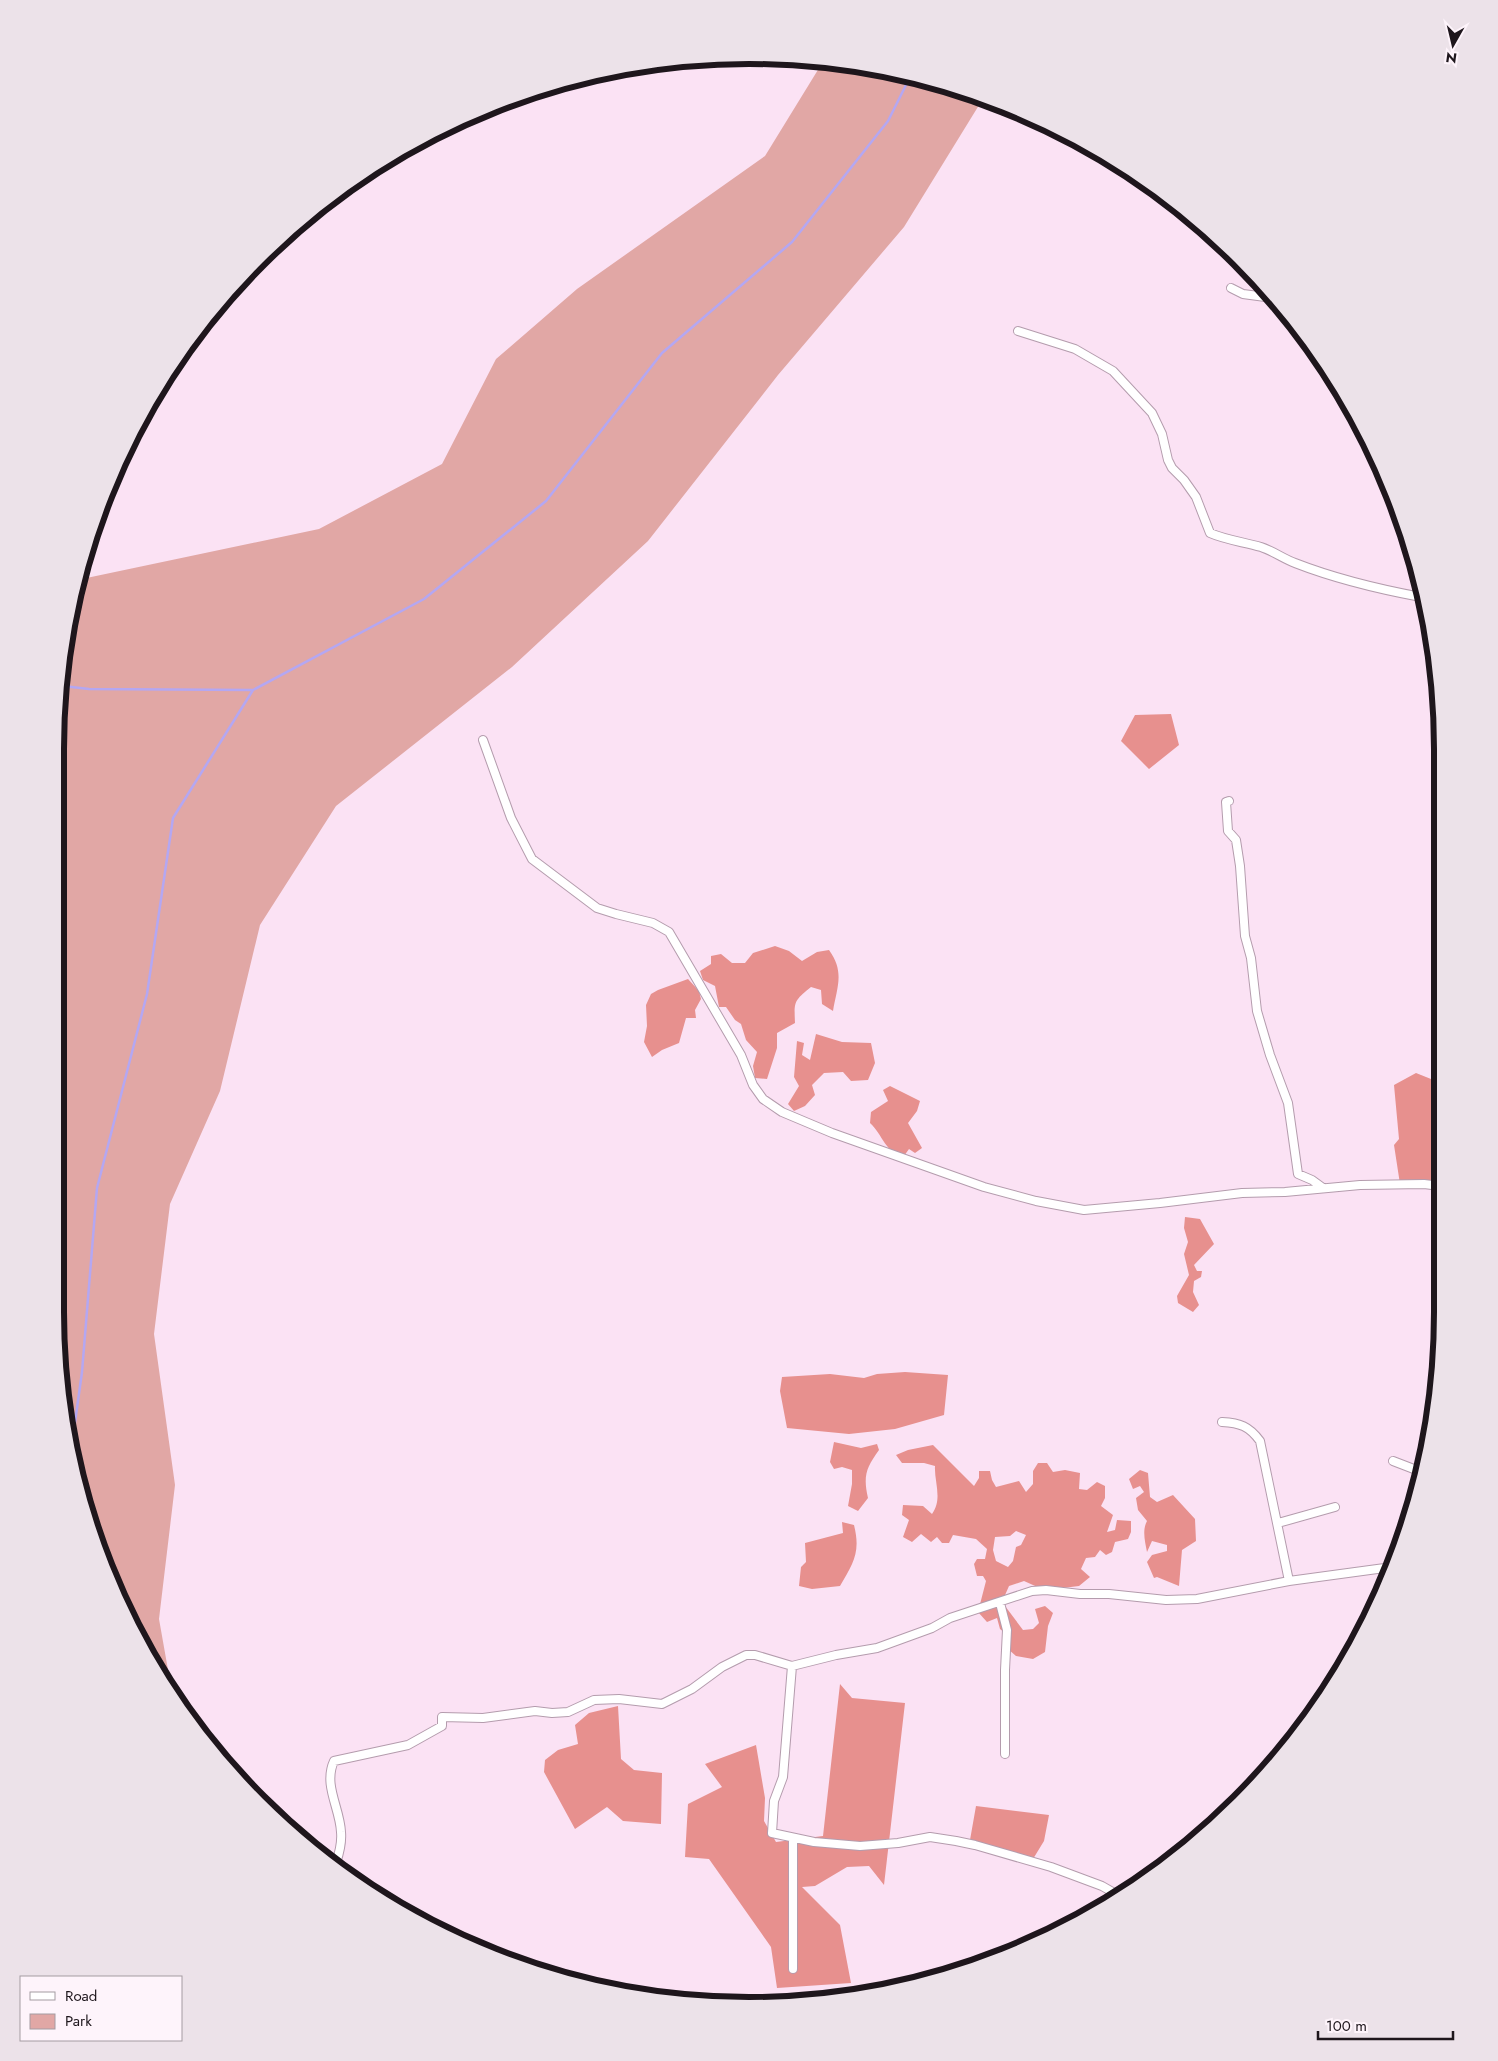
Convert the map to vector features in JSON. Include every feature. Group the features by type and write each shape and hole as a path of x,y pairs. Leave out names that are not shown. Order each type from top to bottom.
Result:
{"street":[{"path":"1231,288 1243,294 1264,297"},
{"path":"1018,331 1075,349 1113,371 1152,413 1162,434 1168,460 1172,468 1184,480 1196,497 1210,533 1235,542 1262,547 1290,561 1321,573 1417,596"},
{"path":"483,740 511,818 532,859 597,908 653,923 669,932 741,1055 753,1085 763,1099 782,1112 888,1155 933,1168 984,1187 1065,1207 1100,1209 1242,1193 1285,1192 1360,1185 1434,1185"},
{"path":"1228,801 1226,802 1228,832 1236,840 1240,866 1244,936 1251,958 1257,1011 1270,1055 1288,1103 1298,1174 1312,1180 1323,1188"},
{"path":"1222,1422 1244,1425 1254,1432 1260,1441 1289,1581"},
{"path":"1393,1461 1415,1470"},
{"path":"1278,1523 1335,1507"},
{"path":"337,1859 342,1830 332,1795 331,1775 334,1761 408,1745 442,1726 442,1718 483,1718 535,1711 568,1712 594,1700 619,1699 662,1704 692,1690 722,1667 746,1655 755,1655 792,1666 836,1655 877,1648 932,1628 950,1618 1039,1590 1153,1599 1197,1599 1289,1581 1384,1568"},
{"path":"1000,1603 1007,1630 1005,1754"},
{"path":"792,1666 784,1772 781,1787 774,1802 772,1833 830,1844 860,1846 898,1843 930,1837 956,1841 1051,1867 1102,1886 1113,1892"},
{"path":"793,1838 793,1969"}],"green space":[{"path":"819,68 883,77 926,87 980,104 904,227 778,375 648,541 512,667 336,806 260,925 220,1091 170,1204 154,1334 175,1485 159,1619 169,1677 134,1615 100,1532 77,1446 65,1357 65,704 77,615 86,578 319,529 442,464 496,359 577,289 765,156"}],"shaded area":[{"path":"1171,714 1179,745 1149,769 1121,741 1135,715"},
{"path":"775,946 789,951 802,961 817,952 829,950 837,965 838,987 833,1011 822,1004 821,990 811,987 801,995 795,1006 795,1023 777,1033 777,1048 767,1079 755,1078 753,1066 757,1052 746,1040 741,1024 735,1020 726,1007 719,1007 715,986 703,980 700,971 711,964 711,956 721,954 732,963 745,963 753,953"},
{"path":"688,979 699,991 701,999 695,1010 696,1018 686,1018 679,1043 662,1050 652,1057 644,1042 647,1026 646,1005 651,994"},
{"path":"816,1034 842,1042 871,1043 875,1063 868,1080 851,1081 843,1072 824,1073 812,1085 815,1095 805,1106 794,1111 788,1104 799,1086 794,1077 797,1041 804,1043 802,1055 810,1060"},
{"path":"1416,1073 1431,1079 1434,1117 1434,1181 1400,1184 1394,1145 1399,1139 1394,1085"},
{"path":"890,1086 920,1101 917,1111 908,1123 922,1148 915,1153 909,1149 904,1156 892,1151 870,1123 871,1112 888,1101 883,1090"},
{"path":"1185,1217 1200,1219 1214,1244 1194,1265 1197,1271 1202,1271 1201,1277 1194,1281 1193,1292 1199,1305 1193,1312 1178,1303 1177,1296 1189,1275 1184,1254 1188,1242 1184,1228"},
{"path":"905,1372 948,1375 944,1415 895,1429 849,1434 787,1428 780,1391 782,1377 830,1374 864,1378 877,1374"},
{"path":"834,1442 861,1448 877,1444 879,1450 868,1467 866,1478 868,1498 858,1511 848,1506 852,1484 852,1470 842,1467 834,1469 830,1462"},
{"path":"933,1445 974,1486 979,1478 979,1471 990,1471 996,1487 1019,1481 1026,1492 1033,1484 1033,1471 1038,1463 1047,1463 1053,1472 1065,1470 1080,1473 1079,1489 1087,1490 1097,1482 1105,1486 1105,1498 1101,1506 1113,1515 1107,1532 1115,1530 1117,1520 1131,1521 1131,1532 1128,1539 1115,1542 1112,1552 1106,1555 1100,1550 1095,1557 1086,1558 1081,1569 1090,1577 1079,1586 1042,1589 1024,1581 1009,1586 1002,1602 1023,1630 1033,1629 1039,1623 1035,1609 1045,1606 1053,1613 1048,1626 1045,1652 1033,1659 1016,1656 1008,1649 1010,1637 1000,1629 997,1618 987,1622 978,1612 986,1581 983,1576 977,1576 974,1564 977,1559 985,1559 987,1549 976,1539 953,1535 949,1543 942,1543 937,1537 931,1542 921,1534 912,1542 903,1537 909,1520 902,1515 903,1505 923,1506 932,1514 938,1496 935,1466 924,1463 902,1463 896,1455 908,1450","holes":["1016,1531 1026,1535 1021,1545 1016,1547 1013,1561 1008,1567 996,1561 993,1550 995,1537 1010,1536"]},
{"path":"1140,1470 1148,1473 1150,1497 1157,1502 1173,1495 1195,1519 1196,1541 1182,1550 1179,1586 1157,1577 1154,1578 1147,1562 1152,1555 1167,1551 1167,1545 1152,1541 1147,1552 1144,1532 1147,1521 1138,1510 1136,1498 1144,1492 1140,1486 1133,1489 1129,1479"},
{"path":"842,1522 854,1525 857,1543 852,1564 840,1586 812,1589 799,1586 801,1567 806,1562 805,1543 843,1533"},
{"path":"840,1684 852,1698 905,1703 884,1885 869,1866 847,1867 815,1886 802,1887 840,1925 851,1983 777,1988 771,1947 709,1859 685,1857 688,1804 722,1787 705,1764 756,1745 765,1798 764,1821 776,1842 823,1836"},
{"path":"618,1706 621,1759 634,1770 662,1773 661,1824 623,1821 607,1807 575,1829 544,1772 545,1760 558,1750 578,1744 575,1725 589,1713"},
{"path":"976,1806 1049,1815 1044,1841 1033,1859 970,1840"}],"waterway":[{"path":"74,1428 82,1372 97,1188 147,994 173,818 253,690 424,599 546,501 662,353 792,242 888,121 907,83"},
{"path":"67,686 89,689 252,690"}]}
